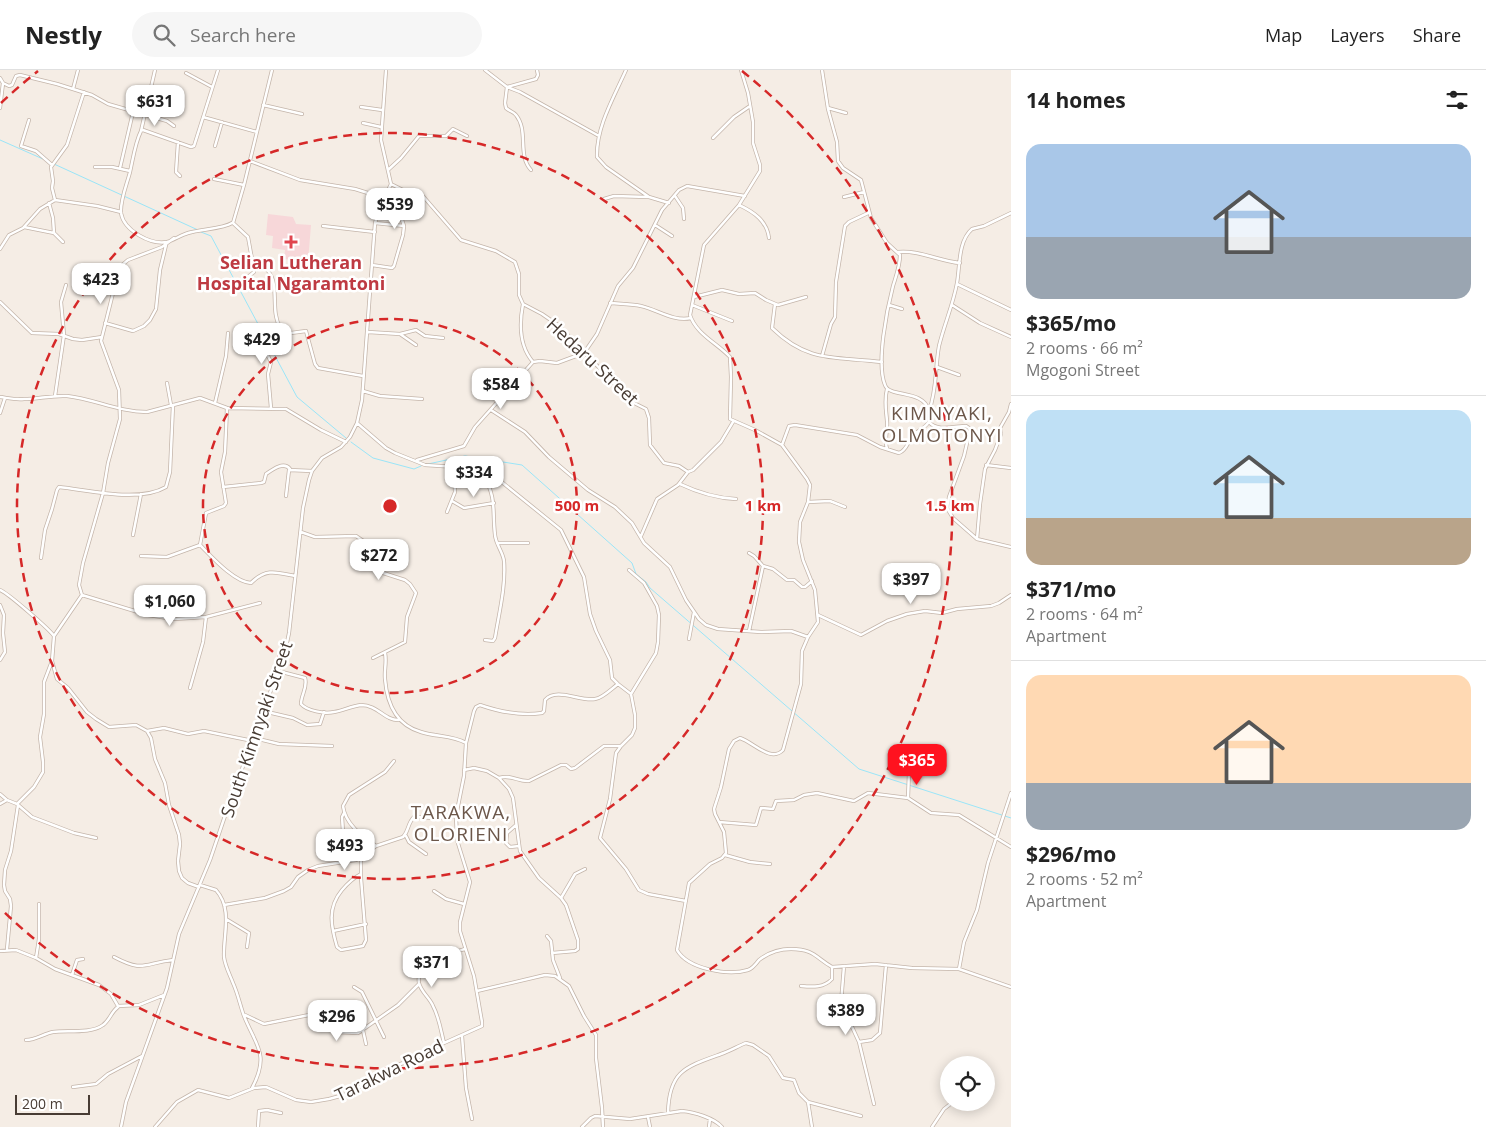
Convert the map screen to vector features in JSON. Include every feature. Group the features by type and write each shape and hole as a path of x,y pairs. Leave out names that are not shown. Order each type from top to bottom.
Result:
{"street":[{"path":"73,89 78,70"},
{"path":"156,70 121,212 126,224 145,238 159,242 167,242 174,238 209,228 226,227 233,223 272,70"},
{"path":"141,131 144,130 191,147 194,146 218,70"},
{"path":"386,70 381,127 382,151 391,184 403,190 422,195 461,240 496,251 515,262 519,274 519,296 523,304 521,321 522,344 526,354 533,362"},
{"path":"485,70 508,87 599,136"},
{"path":"508,87 536,79 537,70"},
{"path":"626,70 609,107 599,136 597,155 598,159 606,167 649,197"},
{"path":"725,855 725,839 714,808 721,787 726,758 734,741 742,738 771,754 778,754 783,750 800,690 801,658 808,637 817,625 818,615 815,590 803,560 799,542 801,516 808,502 810,491 809,482 782,445 755,430 733,422 729,417 730,357 702,333 691,318 704,245 739,206 760,168 753,143 753,122 741,70"},
{"path":"822,70 840,164 861,180 868,213 887,243 898,252 920,254 938,260 960,262"},
{"path":"186,72 212,87"},
{"path":"0,78 3,83 10,86 16,76 20,75 84,92 108,104 167,121 174,126"},
{"path":"0,108 3,83"},
{"path":"508,87 505,106 516,115 522,134 525,162 531,170"},
{"path":"55,200 52,188 54,181 50,169 67,145 84,92"},
{"path":"263,105 302,114"},
{"path":"361,106 382,110"},
{"path":"712,138 733,117 750,106"},
{"path":"828,108 846,113"},
{"path":"120,168 134,112"},
{"path":"204,117 257,132"},
{"path":"29,120 21,146 36,151 52,165"},
{"path":"215,146 222,122"},
{"path":"363,123 381,127"},
{"path":"388,170 420,136 446,136 453,129 467,136"},
{"path":"178,142 176,172 180,176"},
{"path":"250,161 300,180 355,189 384,198"},
{"path":"95,167 120,168 130,171"},
{"path":"214,179 244,185"},
{"name":"South Kimnyaki Street","path":"121,1127 126,1102 165,994 179,934 200,886 288,640 304,498 312,471 322,458 346,442 357,423 363,391 375,223 391,184"},
{"path":"417,460 464,446 474,428 533,362 558,363 584,353 597,334 618,286 633,268 662,210 682,188 687,186 744,196"},
{"path":"372,265 393,268 400,249 404,226 398,208 403,190"},
{"path":"844,197 864,192"},
{"path":"604,199 614,196 649,197 668,203"},
{"path":"675,196 683,208 684,219"},
{"path":"0,249 9,235 24,227 40,209 55,200 97,206 121,212"},
{"path":"49,203 54,233"},
{"path":"739,206 751,211 763,221 767,228 768,238"},
{"path":"822,356 831,324 835,317 838,270 845,226 849,222 868,213"},
{"path":"782,445 792,424 857,435 895,453 903,452 914,434 923,429 929,422 929,410 934,397 942,334 957,284 964,240 970,230 986,226 1011,213"},
{"path":"233,223 248,237 254,272 244,280"},
{"path":"375,223 404,226"},
{"path":"655,225 672,236"},
{"path":"323,226 375,232"},
{"path":"24,227 54,233 63,242"},
{"path":"7,949 11,906 4,885 5,870 11,851 17,805 34,786 43,772 40,736 44,714 44,682 52,661 54,636 82,595 80,585 83,564 103,493 108,463 120,419 119,390 113,369 102,343 102,337 121,266 128,260 166,244 174,238"},
{"path":"106,323 133,330 144,326 150,320 156,309 160,270 166,244"},
{"path":"887,449 885,439 887,423 884,406 887,389 883,378 882,362 884,330 900,259 898,252"},
{"path":"252,259 272,276 278,324 283,329 292,333 306,331 315,364 318,368 363,376"},
{"path":"92,268 117,277"},
{"path":"957,284 1011,310"},
{"path":"55,396 64,335 61,302 66,285"},
{"path":"694,297 722,290 739,294 755,293 780,305 806,297"},
{"path":"0,302 32,333 64,335 82,340 102,337"},
{"path":"610,303 640,306 680,320 691,318"},
{"name":"Hedaru Street","path":"523,304 542,314 558,326 632,402 646,409 649,424 649,442 652,449 666,465 679,466 688,472"},
{"path":"775,304 773,330 805,352 833,359 852,358 882,362"},
{"path":"692,305 732,321"},
{"path":"889,305 902,309"},
{"path":"952,305 985,326 1011,337"},
{"path":"271,408 268,374 271,362 268,356 269,350 283,329"},
{"path":"368,332 400,334 416,330 424,336 443,338"},
{"path":"215,402 226,356 228,333"},
{"path":"400,334 416,345"},
{"path":"937,367 959,375"},
{"path":"41,558 44,536 58,488 103,493 141,494 163,489 168,483 172,443 172,405 167,383"},
{"path":"887,389 916,397 929,410"},
{"path":"363,391 380,396 422,399"},
{"path":"0,397 23,400 55,396 80,398 121,410 147,412 200,398 227,408 290,410 321,430 346,442"},
{"path":"0,413 5,398"},
{"path":"977,538 986,465 995,450 1000,435 1000,428 1009,412 1011,404"},
{"path":"200,544 206,512 224,506 226,503 221,472 225,452 227,408"},
{"path":"491,409 531,437 548,457 632,523 640,537 670,567 682,592 702,622 713,628 768,632 791,630 808,637"},
{"path":"640,537 657,499 680,484 688,472 693,470 711,453 721,442 733,422"},
{"path":"929,422 934,427 966,426 970,429 964,456 949,497 947,508 953,518 977,538 1011,547"},
{"path":"357,423 386,448 425,465 471,468 484,475 494,477 563,533 584,577 592,619 610,660 612,678 632,694"},
{"path":"986,465 1011,468"},
{"path":"224,487 263,483 266,474 273,469 284,466 288,466 290,469 312,471"},
{"path":"447,512 455,492 454,466"},
{"path":"286,496 288,472 290,469"},
{"path":"484,475 491,491 497,543 504,561 503,590 494,640 485,640"},
{"path":"680,484 703,494 736,499"},
{"path":"133,535 141,494"},
{"path":"452,501 464,508 494,504"},
{"path":"808,502 830,501 846,507"},
{"path":"301,532 315,537 359,536 378,551 378,567 380,572 405,580 414,588 416,597 407,617 405,642 373,658"},
{"path":"497,543 528,543"},
{"path":"141,556 167,557 200,544"},
{"path":"200,544 230,572 243,581 251,583 258,576 267,572 296,576"},
{"path":"748,553 754,556 763,566 773,569 787,580 794,580 802,587 805,587 812,581"},
{"path":"749,631 763,566"},
{"path":"629,570 644,584 657,606 659,615 658,642 656,653 632,694 635,728 632,735 621,746 615,758 610,799 600,834 601,841 626,869 640,890 648,894 686,901"},
{"path":"0,590 8,594 16,603 48,628 54,636"},
{"path":"82,595 162,618 206,617 260,602"},
{"path":"818,615 861,634 887,621 907,614 924,611 942,613 957,609 991,606 1011,596"},
{"path":"0,604 4,616 3,633 5,648 4,655 0,660"},
{"path":"689,639 694,612"},
{"path":"190,688 203,642 206,617"},
{"path":"384,653 387,662 385,678 387,693 392,710 399,720 421,732 452,737 466,743"},
{"path":"52,661 57,679 68,688 87,712 109,726 136,724 147,731 151,738 155,759 165,782 169,805 179,835 179,871 182,878 188,883 216,890 224,905 226,919 225,963 244,1015 260,1050 259,1069 251,1089"},
{"path":"278,671 305,678 306,683 301,704 306,708 332,713 367,705 375,708 392,720 399,720"},
{"name":"Tarakwa Road","path":"154,1127 177,1102 195,1091 201,1090 229,1098 258,1087 272,1088 296,1100 303,1101 329,1099 351,1093 384,1070 417,1058 444,1043 480,1028 482,1025 477,991 460,931 470,878 457,840 456,816 471,719 478,705 497,711 519,714 542,713 545,700 548,697 559,695 593,700 618,684"},
{"path":"263,712 293,718 310,725 320,724 324,712"},
{"path":"147,731 164,728 188,734 204,731 279,744 332,746"},
{"path":"500,778 510,776 530,781 560,765 566,765 572,769 575,768 604,746 621,746"},
{"path":"335,842 337,837 343,832 342,817 344,803 349,795 376,778 389,768 394,761"},
{"path":"464,770 482,769 500,778 509,789 513,798 521,853 539,878 561,898 570,916 578,948 575,951 552,953"},
{"path":"908,798 909,772"},
{"path":"719,822 756,824 761,808 773,809 778,800 794,800 804,795 822,793 854,801 868,793 908,798 931,813 959,815 1011,847"},
{"path":"959,969 964,942 976,910 988,862 1011,793"},
{"path":"0,794 32,817 74,833 96,838"},
{"path":"0,804 7,800"},
{"path":"344,813 351,825 365,839 376,846"},
{"path":"426,854 407,841 408,823 414,817 436,818 456,816"},
{"path":"516,825 507,833 506,843 510,847 519,846"},
{"path":"224,905 265,898 291,887 298,877 308,870 318,866 361,857 376,846 400,839 406,834"},
{"path":"725,855 691,880 686,901 677,950 681,955 702,968 720,971 747,970 769,954 791,949 810,952 832,967 875,964 959,969 1011,987"},
{"path":"725,855 750,862 770,864"},
{"path":"361,857 366,940 363,946 338,949 331,914 335,901 350,881 361,874"},
{"path":"561,898 575,874 585,869"},
{"path":"434,891 446,900 464,904"},
{"path":"36,958 39,939 39,904"},
{"path":"226,919 249,933 247,947"},
{"path":"333,931 366,924"},
{"path":"546,936 551,941 553,960 560,978"},
{"path":"244,1015 264,1024 309,1014 335,1032 351,1034 363,1031 376,1018 398,1005 419,984 424,969 431,962 465,948"},
{"path":"0,950 16,950 45,964 98,984 111,994 118,1006"},
{"path":"114,957 127,964 141,967 173,960"},
{"path":"72,975 76,960 83,959"},
{"path":"859,1042 875,1039 880,1033 886,965"},
{"path":"844,966 841,1003 859,1042 874,1104"},
{"path":"801,986 814,987 826,984 832,979 832,967"},
{"path":"477,991 545,975 560,978 569,986 596,1035 596,1058 603,1127"},
{"path":"419,984 434,1007 444,1043"},
{"path":"354,987 362,992 384,1036"},
{"path":"26,1040 50,1032 74,1032 100,1027 106,1023 118,1006 133,1007 165,994"},
{"path":"359,1012 366,1044"},
{"path":"462,1036 466,1088 472,1119"},
{"path":"668,1113 670,1091 679,1074 692,1065 730,1051 746,1042 769,1056 781,1076 785,1079 794,1080 799,1093 808,1102 861,1116"},
{"path":"73,1087 96,1084 108,1074 143,1056"},
{"path":"808,1102 812,1127"},
{"path":"258,1127 259,1111 266,1110 282,1114"},
{"path":"582,1127 590,1118 595,1116 630,1119 688,1111 718,1122 722,1127"},
{"path":"932,1127 942,1111"},
{"path":"648,1117 650,1127"},
{"path":"709,1127 710,1119"}],"shaded area":[{"name":"Selian Lutheran Hospital Ngaramtoni","path":"268,214 293,217 296,224 311,225 308,262 284,259 285,250 272,248 273,236 266,235"}],"waterway":[{"path":"0,140 43,159"},
{"path":"54,164 198,230"},
{"path":"201,232 211,236 297,397 346,438"},
{"path":"351,442 373,458 414,469 421,466"},
{"path":"428,464 465,456 522,465 632,563 636,574 650,588 859,769 1011,818"}],"place":[{"name":"Selian Lutheran Hospital Ngaramtoni","path":"291,242"}],"district":[{"name":"KIMNYAKI, OLMOTONYI","path":"942,424"},
{"name":"TARAKWA, OLORIENI","path":"461,823"}]}
